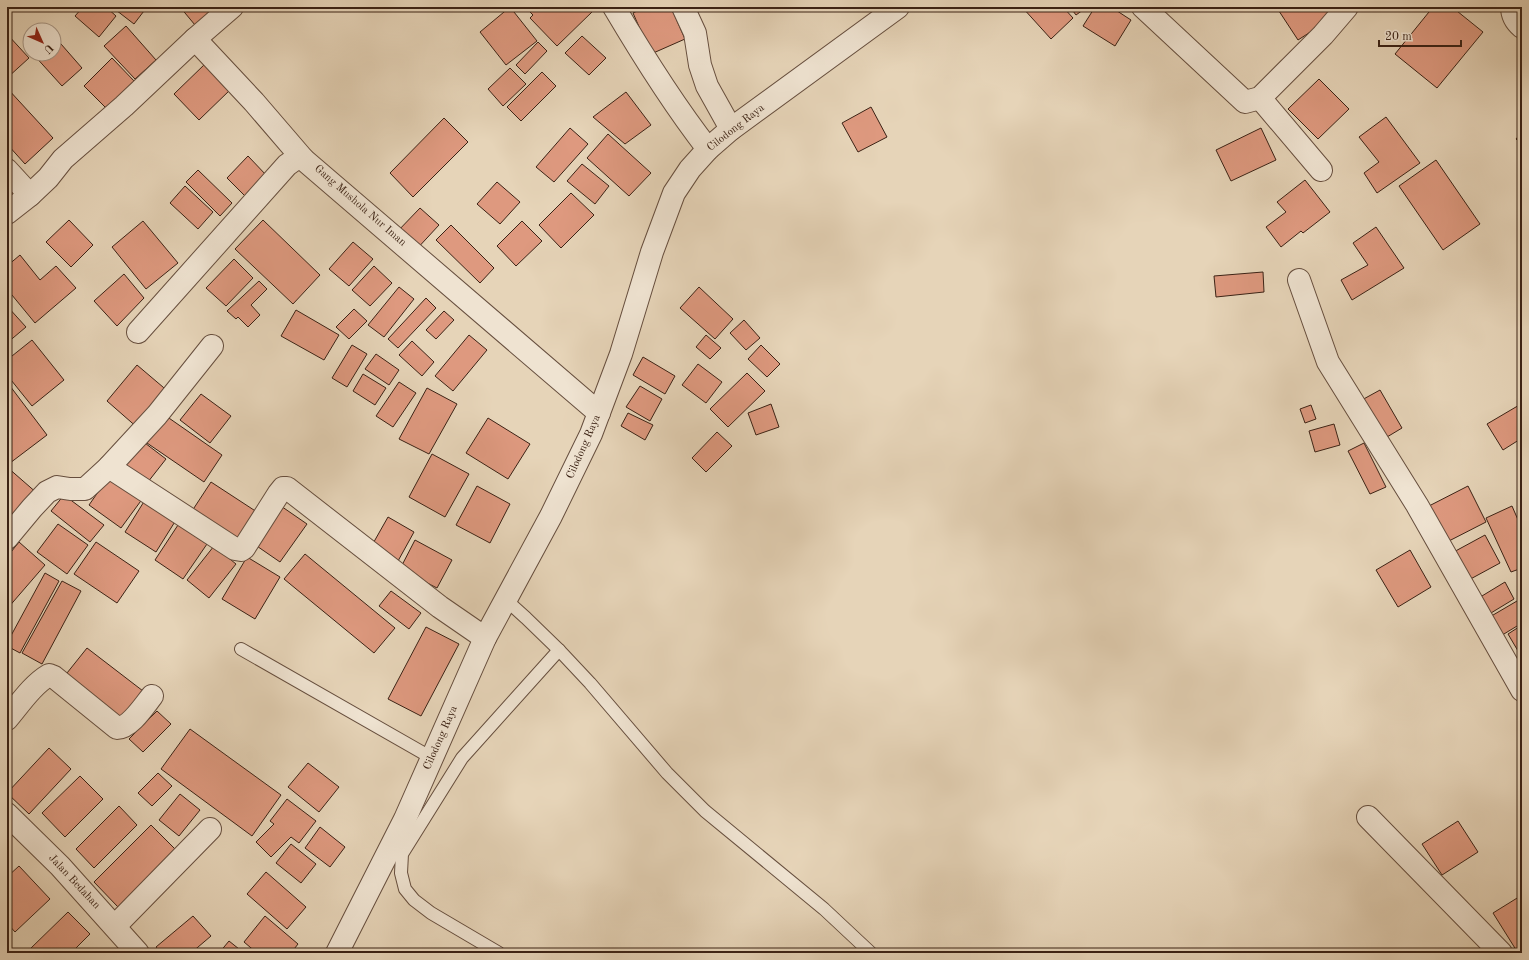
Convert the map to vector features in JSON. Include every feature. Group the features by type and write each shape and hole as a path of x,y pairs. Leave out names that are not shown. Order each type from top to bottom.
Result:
{"street":[{"path":"7,214 48,178 63,159 124,106 195,39 232,7"},
{"path":"614,7 648,64 708,148"},
{"path":"683,7 695,33 700,65 708,86 738,124"},
{"name":"Cilodong Raya","path":"337,953 405,819 485,638 552,516 591,434 621,354 652,252 674,193 690,169 708,148 738,124 898,7"},
{"path":"1143,7 1245,102 1260,98 1324,35 1347,7"},
{"path":"1512,7 1512,12 1522,27"},
{"path":"195,39 254,102 303,159"},
{"path":"1260,98 1321,170"},
{"name":"Gang Mushola Nur Iman","path":"138,332 287,165 297,158 303,159 599,413"},
{"path":"7,170 30,195"},
{"path":"1299,280 1328,362 1417,505 1522,690"},
{"path":"7,538 47,492 57,487 85,489 109,467 157,415 212,346"},
{"path":"109,467 235,549 241,550 244,548 279,493 283,488 287,488 434,602 485,638"},
{"path":"7,719 30,691 49,675 54,677 117,728 122,728 129,723 152,696"},
{"name":"Jalan Bedahan","path":"7,814 60,866 138,953"},
{"path":"1368,817 1500,953"},
{"path":"115,926 210,829"}],"lane":[{"path":"506,600 559,650 590,683 667,773 705,811 824,909 871,953"},
{"path":"241,649 432,758"},
{"path":"499,953 431,913 414,900 404,889 401,873 402,854 462,758 559,650"}],"building":[{"path":"83,7 106,7 116,16 99,37 75,16"},
{"path":"112,7 147,7 134,24"},
{"path":"180,7 217,7 195,25"},
{"path":"510,7 537,41 506,65 480,32"},
{"path":"525,7 590,7 593,11 557,46 530,18 533,15"},
{"path":"645,7 671,7 685,39 651,54 633,13"},
{"path":"1022,7 1063,7 1073,18 1051,39"},
{"path":"1070,7 1087,7 1076,15"},
{"path":"1095,7 1111,7 1131,20 1115,46 1083,26"},
{"path":"1330,7 1335,16 1298,40 1277,8"},
{"path":"1433,7 1452,7 1483,32 1437,88 1395,54"},
{"path":"126,26 156,60 135,79 104,46"},
{"path":"7,34 22,50 22,62 25,62 7,78"},
{"path":"582,36 606,58 589,75 565,53"},
{"path":"538,42 547,51 525,74 516,65"},
{"path":"62,45 82,68 62,86 40,62 62,62"},
{"path":"112,58 136,83 109,111 84,86"},
{"path":"206,63 231,89 199,120 174,94"},
{"path":"510,68 526,84 503,106 488,89"},
{"path":"542,72 556,86 521,121 507,107"},
{"path":"1319,79 1349,109 1318,139 1288,109"},
{"path":"7,88 53,138 25,164 7,144"},
{"path":"626,92 651,125 625,144 593,117"},
{"path":"871,107 887,137 858,152 842,123"},
{"path":"1386,117 1420,163 1377,193 1364,173 1379,162 1359,137"},
{"path":"444,118 468,142 413,197 390,173"},
{"path":"570,128 588,144 554,182 536,167"},
{"path":"1261,128 1276,160 1231,181 1216,150"},
{"path":"1522,132 1522,145 1516,139"},
{"path":"608,134 651,173 629,196 587,158"},
{"path":"248,156 267,176 246,197 227,178"},
{"path":"1436,160 1480,224 1443,250 1399,186"},
{"path":"582,164 609,186 595,204 567,181"},
{"path":"198,170 232,203 220,216 186,182"},
{"path":"1305,180 1330,212 1303,233 1301,231 1281,247 1266,227 1286,212 1277,202"},
{"path":"497,182 520,202 500,224 477,204"},
{"path":"185,186 213,212 198,229 170,203"},
{"path":"571,193 594,215 561,248 539,225"},
{"path":"420,208 439,225 414,252 395,234"},
{"path":"69,220 93,245 71,267 46,242"},
{"path":"263,220 320,275 293,304 235,249"},
{"path":"143,221 178,263 146,289 112,247"},
{"path":"522,221 542,241 516,266 497,246"},
{"path":"451,225 494,268 480,283 436,240"},
{"path":"1376,227 1404,268 1352,300 1341,280 1368,265 1353,243"},
{"path":"353,242 373,259 349,286 329,269"},
{"path":"20,255 40,280 56,266 76,288 35,323 7,289 7,266"},
{"path":"234,259 253,278 226,306 206,288"},
{"path":"374,266 392,283 370,306 352,290"},
{"path":"1263,272 1264,292 1216,297 1214,276"},
{"path":"124,274 144,298 117,326 94,301"},
{"path":"259,281 267,289 251,305 260,315 248,327 238,317 236,319 227,311"},
{"path":"399,287 414,299 384,337 368,325"},
{"path":"699,287 733,319 715,339 680,308"},
{"path":"426,298 436,308 398,348 388,339"},
{"path":"7,306 26,327 7,343"},
{"path":"354,309 367,321 349,339 336,327"},
{"path":"296,310 339,335 324,360 281,336"},
{"path":"444,311 454,320 436,339 426,330"},
{"path":"744,320 760,338 746,350 730,333"},
{"path":"469,335 487,350 453,391 435,376"},
{"path":"706,335 721,348 710,359 696,347"},
{"path":"32,340 64,380 32,406 7,375 7,360"},
{"path":"412,341 434,362 422,376 399,355"},
{"path":"352,345 367,354 347,387 332,378"},
{"path":"761,345 780,364 767,377 748,359"},
{"path":"376,354 399,370 389,385 365,369"},
{"path":"643,357 675,376 665,394 633,375"},
{"path":"698,364 722,382 706,403 682,385"},
{"path":"137,365 170,393 139,429 107,401"},
{"path":"747,373 765,391 728,427 710,409"},
{"path":"363,374 386,388 375,405 353,391"},
{"path":"7,382 47,435 10,463 7,459"},
{"path":"399,382 416,393 393,427 376,416"},
{"path":"640,386 662,399 650,421 626,407"},
{"path":"427,388 457,404 429,454 399,439"},
{"path":"1380,390 1402,428 1382,440 1360,401"},
{"path":"201,394 231,416 210,443 180,420"},
{"path":"771,404 779,427 756,435 748,413"},
{"path":"1521,404 1522,438 1503,450 1487,424"},
{"path":"1311,405 1316,419 1305,423 1300,409"},
{"path":"628,413 653,425 645,440 621,426"},
{"path":"166,416 222,455 204,482 147,443"},
{"path":"488,418 530,444 508,479 466,453"},
{"path":"1334,424 1340,445 1315,452 1309,431"},
{"path":"717,432 732,446 706,472 692,458"},
{"path":"141,440 166,459 144,487 120,468"},
{"path":"1364,443 1386,487 1370,494 1348,451"},
{"path":"432,454 469,474 445,517 409,497"},
{"path":"7,467 38,494 7,527"},
{"path":"110,475 143,498 121,528 89,505"},
{"path":"211,482 260,514 241,543 192,511"},
{"path":"477,486 510,504 490,543 456,525"},
{"path":"1468,486 1486,522 1445,543 1427,507"},
{"path":"64,495 104,525 90,542 51,511"},
{"path":"145,500 176,520 156,552 125,532"},
{"path":"278,504 307,524 280,562 251,542"},
{"path":"1512,506 1522,529 1522,568 1511,572 1486,518"},
{"path":"388,517 414,532 398,561 371,547"},
{"path":"58,524 88,545 67,574 37,552"},
{"path":"178,525 207,544 183,579 155,560"},
{"path":"1485,535 1500,563 1465,582 1450,554"},
{"path":"415,540 452,560 437,588 400,569"},
{"path":"19,542 45,565 7,609 7,557"},
{"path":"96,542 139,571 117,603 74,574"},
{"path":"214,546 236,564 209,598 187,580"},
{"path":"1410,550 1431,587 1398,607 1376,570"},
{"path":"305,554 395,628 374,653 284,579"},
{"path":"247,557 280,577 255,619 222,599"},
{"path":"45,573 59,581 20,653 7,646 7,643"},
{"path":"62,581 81,591 42,664 22,653"},
{"path":"1505,582 1514,599 1486,616 1477,599"},
{"path":"391,591 421,613 409,629 379,606"},
{"path":"1517,601 1522,611 1522,623 1499,637 1488,618"},
{"path":"1522,625 1522,655 1521,656 1508,634"},
{"path":"426,627 459,644 421,716 388,699"},
{"path":"87,648 143,691 120,722 63,678"},
{"path":"157,711 171,724 143,752 129,739"},
{"path":"190,729 281,795 252,836 161,769"},
{"path":"49,748 71,769 29,814 7,793"},
{"path":"308,763 339,787 319,812 288,787"},
{"path":"158,773 172,786 152,806 138,793"},
{"path":"80,776 103,799 65,837 42,813"},
{"path":"180,794 200,810 179,836 159,820"},
{"path":"287,799 316,821 299,843 291,837 271,857 256,842 274,824 270,821"},
{"path":"119,806 137,825 94,868 76,849"},
{"path":"1458,821 1478,852 1442,875 1422,844"},
{"path":"151,825 176,850 118,907 94,882"},
{"path":"320,827 345,847 330,867 305,848"},
{"path":"291,844 316,864 301,883 276,863"},
{"path":"19,866 50,899 15,932 7,923 7,877"},
{"path":"266,872 306,907 287,929 247,894"},
{"path":"1522,895 1522,952 1518,953 1493,913"},
{"path":"68,912 90,934 71,953 34,953 30,949"},
{"path":"193,916 211,936 191,953 161,953 156,947"},
{"path":"265,916 298,944 291,953 257,953 244,942"},
{"path":"229,941 244,953 219,953"}]}
